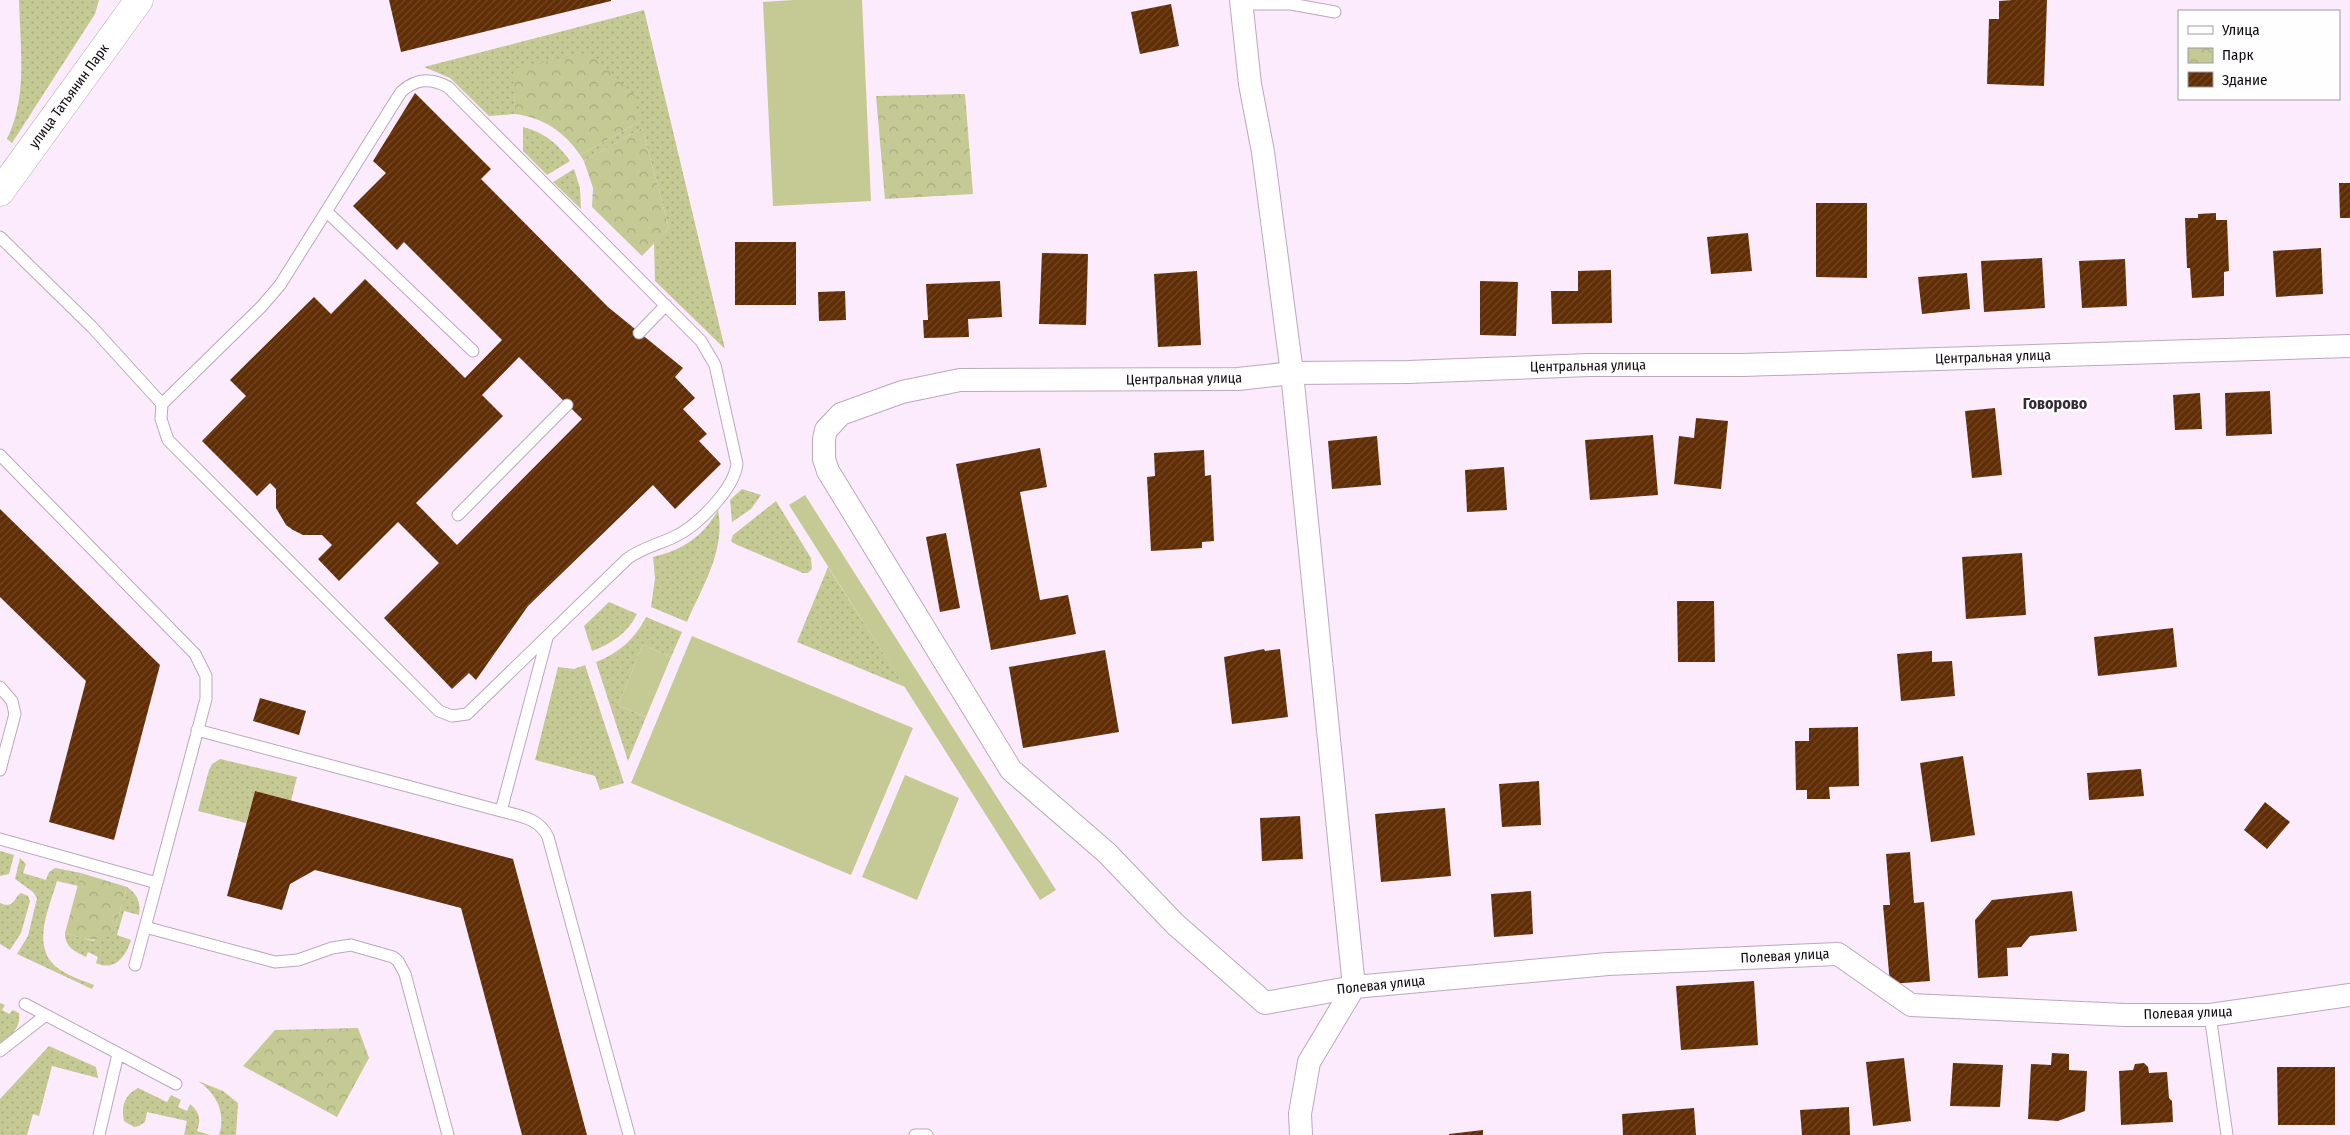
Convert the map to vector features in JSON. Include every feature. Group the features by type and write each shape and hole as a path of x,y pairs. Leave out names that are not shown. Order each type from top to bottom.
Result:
{"street":[{"name":"улица Татьянин Парк","path":"0,192 135,2"},
{"path":"1241,2 1250,84 1263,152 1292,373 1354,987 1309,1062 1300,1114 1301,1135"},
{"name":"Центральная улица","path":"1265,1003 1175,924 1107,853 1011,770 828,471 824,459 824,439 826,430 834,420 849,410 902,392 960,380 1238,379 1292,373 1408,372 1588,365 1743,365 2350,346"},
{"name":"Полевая улица","path":"1265,1003 1354,987 1608,964 1838,954 1911,1005 2125,1015 2210,1015 2350,995"}],"lane":[{"path":"1241,2 1291,4 1335,12"},
{"path":"432,80 448,86 666,305 701,341 715,365 737,457 736,474 724,494 693,524 676,536 637,552 627,559 467,714 452,716 439,711 168,440 161,419 162,404 273,294 327,212 401,92 416,81 432,80"},
{"path":"327,212 473,351"},
{"path":"0,237 85,320 162,404"},
{"path":"639,333 666,305"},
{"path":"458,514 567,405"},
{"path":"0,455 200,660 206,676 207,688 198,730 136,965"},
{"path":"501,810 547,637"},
{"path":"0,687 12,701 15,714 0,770"},
{"path":"198,730 501,810 533,820 545,830 628,1135"},
{"path":"0,839 157,883"},
{"path":"145,927 275,962 298,960 332,948 351,945 393,957 398,961 405,974 448,1135"},
{"path":"25,1004 176,1084"},
{"path":"2210,1015 2227,1135"},
{"path":"0,1051 46,1016"},
{"path":"100,1135 118,1054"},
{"path":"915,1135 927,1135"}],"green space":[{"path":"19,0 99,0 95,14 12,143 7,139 14,123 18,106 21,71"},
{"path":"862,0 871,201 773,206 763,2"},
{"path":"644,10 725,349 655,281 654,243 669,228 642,128 584,161 580,155 639,122 514,69 515,114 489,116 450,78 424,67"},
{"path":"590,52 634,95 639,122 580,155 567,139 552,127 534,118 515,114 513,69"},
{"path":"965,94 973,194 885,199 876,96"},
{"path":"523,127 538,132 550,140 561,149 570,161 547,175 523,151"},
{"path":"642,128 669,228 642,256 592,207 593,188 584,161"},
{"path":"574,169 580,188 581,209 553,182"},
{"path":"742,489 761,495 751,509 732,522 730,500"},
{"path":"805,495 1056,890 1040,900 789,505"},
{"path":"776,501 811,558 812,569 808,573 803,573 731,541 733,535"},
{"path":"718,510 720,525 716,554 706,582 687,622 651,607 655,578 653,557 664,554 691,541 706,528"},
{"path":"828,567 905,687 797,642"},
{"path":"609,602 637,614 629,627 618,637 592,651 584,626"},
{"path":"646,617 682,632 671,657 643,645 618,705 646,717 628,761 596,662 619,650 626,644 637,632"},
{"path":"692,636 913,728 851,875 631,783"},
{"path":"643,645 671,657 646,717 618,705"},
{"path":"585,665 624,783 600,790 595,776 535,760 558,667 574,669"},
{"path":"220,759 297,777 291,801 255,791 246,823 198,811 209,770 212,764"},
{"path":"905,775 959,798 917,900 862,877"},
{"path":"0,851 14,855 9,874 0,876"},
{"path":"20,858 26,864 23,873 46,880 49,872 55,868 81,873 78,886 57,881 44,925 44,947 48,957 55,966 69,975 94,985 92,989 17,954 28,936 37,898 33,892 15,879"},
{"path":"81,873 127,887 114,931 108,936 97,940 84,939 65,933"},
{"path":"127,887 138,899 139,915 124,911 117,935 131,940 123,957 114,964 103,965 96,963 98,957 88,952 86,957 71,948 65,938 65,933 93,941 114,931"},
{"path":"21,893 28,896 30,901 21,933 10,950 0,944 0,903 5,905 11,904"},
{"path":"0,1003 5,1005 2,1010 9,1014 13,1010 19,1013 19,1019 14,1031 0,1043"},
{"path":"358,1028 369,1058 337,1117 243,1066 275,1030"},
{"path":"49,1046 96,1067 98,1078 52,1066 39,1116 33,1114 27,1135 0,1135 0,1099"},
{"path":"198,1081 223,1091 238,1103 236,1135 219,1135 221,1119 218,1105 205,1086"},
{"path":"138,1088 167,1102 171,1095 181,1100 178,1107 187,1111 190,1104 199,1116 197,1131 210,1135 184,1135 187,1121 147,1112 145,1122 139,1126 134,1127 124,1121 123,1106 129,1094"}],"building":[{"path":"389,0 611,0 611,1 401,52"},
{"path":"2047,0 2044,86 1987,84 1989,19 1999,19 1999,1"},
{"path":"1171,4 1179,46 1140,54 1131,12"},
{"path":"415,93 491,169 481,179 608,307 683,368 675,377 695,398 683,409 707,434 699,441 721,464 675,509 653,485 528,606 476,680 469,673 452,689 384,618 439,563 398,522 339,581 318,559 332,545 322,535 303,535 286,525 276,508 276,489 270,483 257,496 202,441 246,396 230,380 314,297 331,314 365,279 465,378 502,340 404,242 397,250 353,206 386,173 373,161","holes":["519,357 582,419 457,545 416,503 503,416 482,395"]},
{"path":"2339,183 2350,183 2350,218 2340,218"},
{"path":"1816,203 1867,203 1867,278 1816,277"},
{"path":"2216,213 2216,220 2227,220 2229,271 2224,272 2224,296 2192,298 2190,268 2187,268 2185,218 2198,218 2198,214"},
{"path":"1748,233 1752,271 1711,274 1707,237"},
{"path":"735,242 796,242 796,305 735,305"},
{"path":"2321,248 2323,294 2276,297 2273,251"},
{"path":"1042,253 1088,254 1086,325 1039,324"},
{"path":"2042,258 2045,308 1984,312 1981,261"},
{"path":"2125,259 2127,306 2082,308 2079,261"},
{"path":"1611,270 1612,323 1552,324 1551,291 1578,291 1578,271"},
{"path":"1197,271 1201,345 1158,347 1154,274"},
{"path":"1967,273 1970,309 1922,314 1918,277"},
{"path":"1000,281 1002,317 968,319 969,337 924,338 923,320 928,320 926,284"},
{"path":"1480,281 1518,282 1516,336 1480,335"},
{"path":"845,291 846,320 819,321 818,292"},
{"path":"2270,391 2272,434 2226,436 2225,393"},
{"path":"2200,393 2202,429 2175,430 2173,395"},
{"path":"1995,408 2002,475 1972,478 1965,411"},
{"path":"1696,418 1728,421 1721,489 1674,484 1679,436 1694,438"},
{"path":"1653,435 1658,495 1590,500 1585,440"},
{"path":"1377,436 1381,485 1332,489 1328,441"},
{"path":"1040,448 1047,487 1020,492 1040,600 1068,595 1076,634 991,650 956,464"},
{"path":"1204,450 1205,476 1211,475 1214,541 1202,542 1202,548 1151,551 1147,477 1155,476 1154,453"},
{"path":"1504,467 1507,510 1467,512 1465,470"},
{"path":"0,509 160,665 114,840 49,822 86,681 0,597"},
{"path":"946,533 960,608 940,612 926,537"},
{"path":"2022,553 2026,615 1966,619 1962,557"},
{"path":"1677,601 1714,601 1715,662 1678,662"},
{"path":"2173,628 2177,667 2098,676 2094,637"},
{"path":"1264,649 1265,651 1280,649 1288,717 1232,724 1224,657"},
{"path":"1105,650 1119,732 1023,748 1009,667"},
{"path":"1932,651 1932,662 1952,661 1955,696 1901,701 1897,654"},
{"path":"260,698 306,711 299,735 253,721"},
{"path":"1858,727 1859,786 1829,787 1830,799 1807,799 1807,790 1796,790 1795,741 1809,741 1809,728"},
{"path":"1963,756 1975,835 1931,842 1920,763"},
{"path":"2141,769 2144,796 2089,800 2087,773"},
{"path":"1539,781 1541,825 1502,827 1499,784"},
{"path":"255,791 513,859 587,1135 522,1135 461,908 315,870 290,884 282,910 227,896"},
{"path":"2265,802 2290,822 2267,849 2244,830"},
{"path":"1445,808 1451,876 1381,882 1375,814"},
{"path":"1300,816 1303,859 1262,861 1260,818"},
{"path":"1910,852 1914,903 1924,902 1930,981 1890,984 1883,905 1890,905 1886,854"},
{"path":"1531,891 1533,934 1494,937 1491,894"},
{"path":"2072,891 2077,931 2030,936 2021,947 2007,948 2008,976 1978,978 1975,920 1992,900"},
{"path":"1754,981 1758,1045 1681,1050 1676,986"},
{"path":"2052,1053 2069,1054 2069,1070 2087,1071 2085,1111 2058,1121 2028,1119 2031,1064 2051,1065"},
{"path":"1904,1058 1911,1121 1873,1126 1866,1062"},
{"path":"1953,1063 2003,1065 2000,1107 1950,1106"},
{"path":"2144,1063 2148,1067 2149,1073 2167,1072 2169,1098 2172,1101 2173,1122 2121,1125 2119,1071 2133,1070 2135,1064"},
{"path":"2277,1067 2335,1067 2335,1125 2278,1125"},
{"path":"1849,1107 1850,1135 1802,1135 1800,1110"},
{"path":"1694,1108 1696,1135 1623,1135 1622,1114"},
{"path":"1483,1130 1483,1135 1449,1135 1449,1134"}],"district":[{"name":"Говорово","path":"2055,403"}]}
